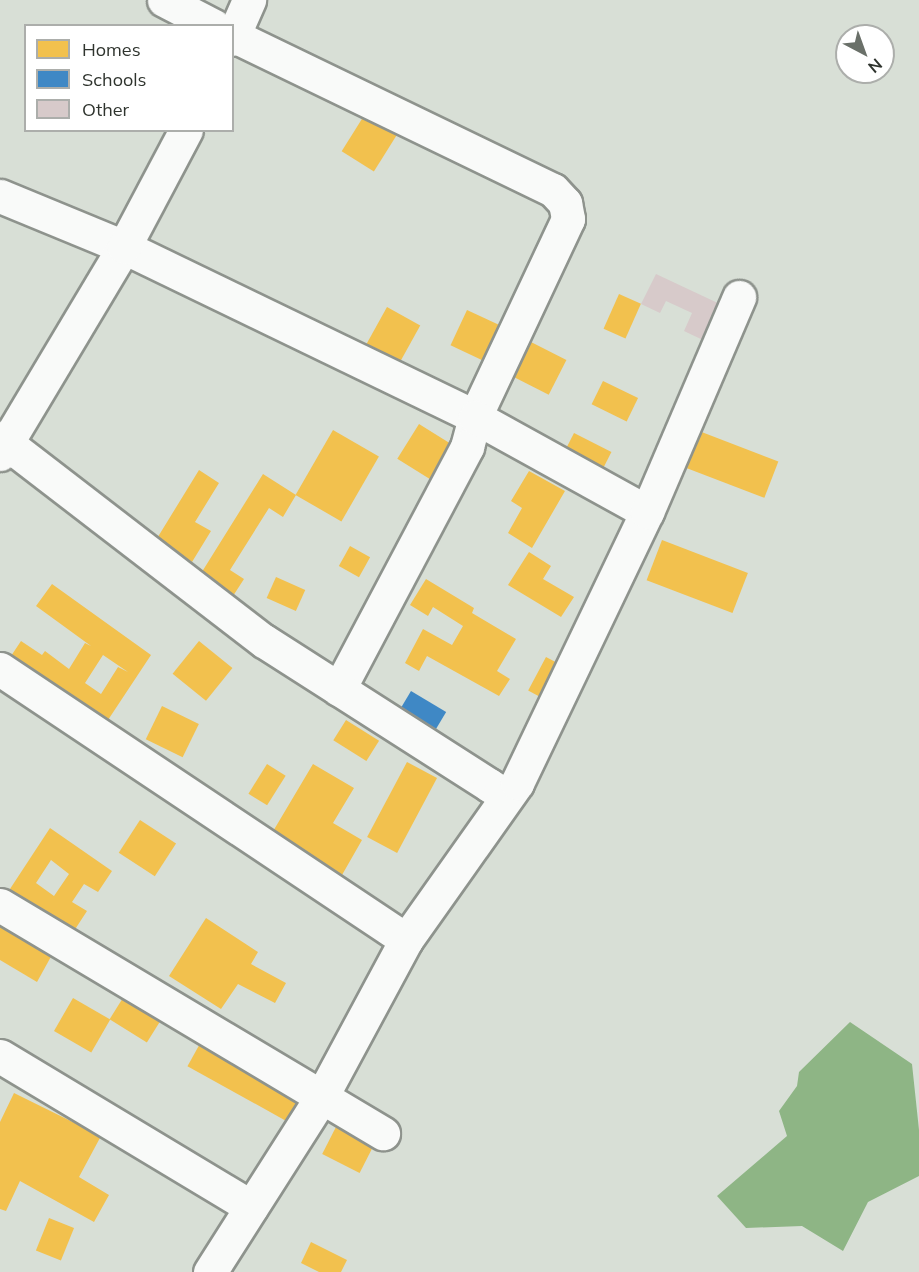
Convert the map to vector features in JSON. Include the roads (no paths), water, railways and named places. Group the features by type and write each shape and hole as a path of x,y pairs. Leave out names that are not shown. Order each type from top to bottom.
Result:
{"street":[{"path":"164,0 209,24"},
{"path":"234,24 249,0"},
{"path":"234,37 553,190 565,203 568,219 475,417 467,447 339,689"},
{"path":"185,132 124,247 2,444 264,641 500,792 510,791"},
{"path":"0,196 124,247 475,417 647,512"},
{"path":"210,1272 322,1096 406,940 517,783 647,512 739,297"},
{"path":"0,669 406,940"},
{"path":"0,905 383,1133"},
{"path":"0,1056 251,1207"}]}
